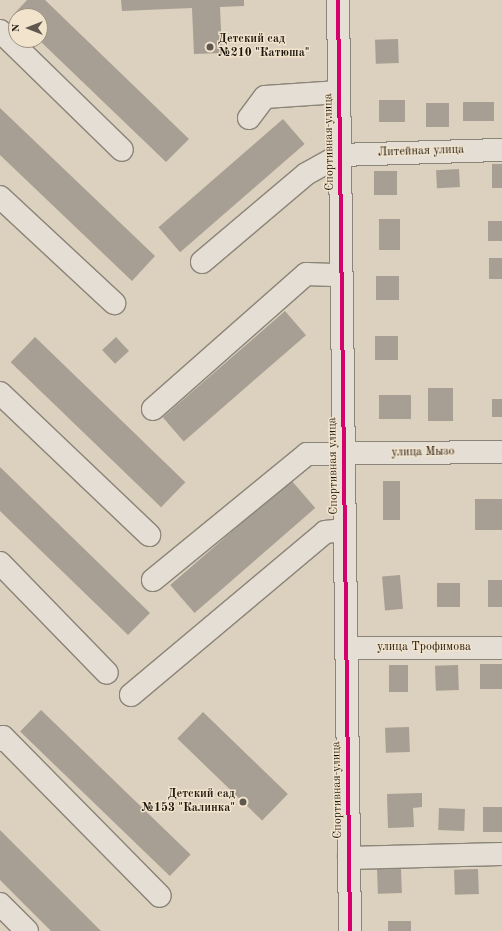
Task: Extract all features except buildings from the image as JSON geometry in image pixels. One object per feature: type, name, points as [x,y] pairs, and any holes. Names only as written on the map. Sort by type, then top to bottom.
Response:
[{"type":"street","name":"Спортивная улица","points":[[338,0],[350,931]]},
{"type":"street","points":[[0,31],[122,150]]},
{"type":"street","points":[[249,118],[265,97],[339,92]]},
{"type":"street","name":"Литейная улица","points":[[340,155],[502,150]]},
{"type":"street","points":[[202,262],[306,174],[340,155]]},
{"type":"street","points":[[0,198],[114,303]]},
{"type":"street","points":[[153,409],[306,274],[341,276]]},
{"type":"street","points":[[0,393],[149,535]]},
{"type":"street","name":"улица Мызо","points":[[153,580],[307,454],[502,452]]},
{"type":"street","points":[[131,696],[325,532],[344,530]]},
{"type":"street","points":[[0,563],[107,673]]},
{"type":"street","name":"улица Трофимова","points":[[346,648],[502,648]]},
{"type":"street","points":[[0,740],[3,737],[160,896]]},
{"type":"street","points":[[349,858],[502,854]]},
{"type":"street","points":[[0,904],[27,931]]},
{"type":"cycle path","points":[[338,0],[350,931]]},
{"type":"place","name":"Детский сад №210 \"Катюша\"","points":[[210,47]]},
{"type":"place","name":"Детский сад №153 \"Калинка\"","points":[[243,802]]}]
